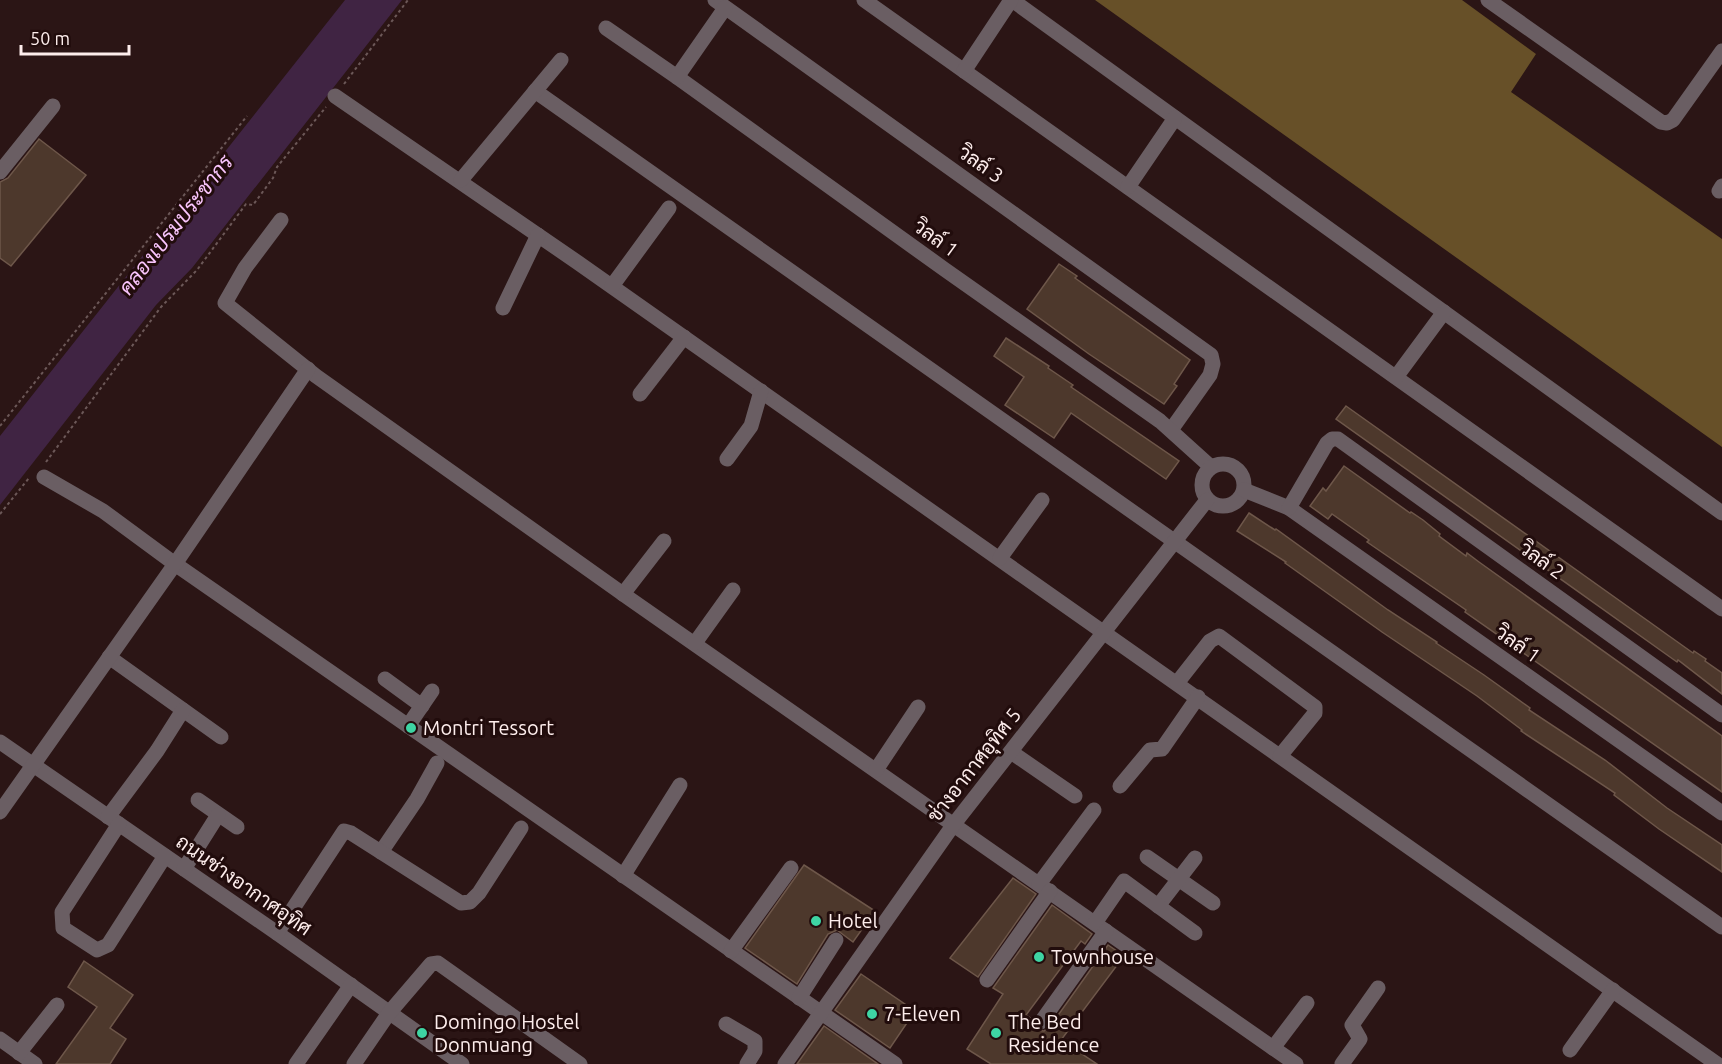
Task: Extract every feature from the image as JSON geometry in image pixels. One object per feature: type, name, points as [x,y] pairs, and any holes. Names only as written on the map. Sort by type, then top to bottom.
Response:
[{"type":"street","points":[[864,0],[1722,609]]},
{"type":"street","points":[[964,71],[1011,0],[1722,513]]},
{"type":"street","points":[[1488,0],[1661,122],[1667,123],[1673,120],[1722,51]]},
{"type":"street","points":[[677,77],[720,4]]},
{"type":"street","name":"วิลล์ 3","points":[[720,4],[1211,355],[1213,364],[1210,375],[1172,430]]},
{"type":"street","name":"วิลล์ 1","points":[[606,28],[1172,430],[1211,467]]},
{"type":"street","points":[[460,180],[561,60]]},
{"type":"street","points":[[535,91],[785,270],[1722,927]]},
{"type":"street","points":[[335,96],[612,286],[1718,1064]]},
{"type":"street","points":[[0,172],[53,106]]},
{"type":"street","points":[[1128,187],[1175,118]]},
{"type":"street","points":[[612,286],[669,208]]},
{"type":"street","points":[[281,220],[244,268],[225,303],[308,369],[623,594],[1273,1048],[1288,1062]]},
{"type":"street","points":[[503,308],[538,235]]},
{"type":"street","points":[[1396,377],[1444,312]]},
{"type":"street","points":[[640,394],[684,337]]},
{"type":"street","points":[[0,812],[175,564],[308,369]]},
{"type":"street","points":[[727,459],[751,426],[761,391]]},
{"type":"street","name":"วิลล์ 2","points":[[1289,508],[1327,443],[1332,439],[1338,439],[1722,715]]},
{"type":"street","points":[[1227,464],[1235,467],[1241,473],[1244,490],[1240,497],[1228,505],[1213,504],[1207,500],[1201,486],[1205,472],[1211,467],[1227,464]]},
{"type":"street","points":[[44,477],[103,511],[175,564],[895,1064]]},
{"type":"street","name":"วิลล์ 1","points":[[1244,490],[1289,508],[1722,813]]},
{"type":"street","points":[[1000,558],[1042,500]]},
{"type":"street","name":"ช่างอากาศอุทิศ 5","points":[[785,1064],[954,824],[1207,500]]},
{"type":"street","points":[[623,594],[664,541]]},
{"type":"street","points":[[695,643],[733,590]]},
{"type":"street","points":[[1177,683],[1210,641],[1219,636],[1315,707],[1315,713],[1280,756]]},
{"type":"street","points":[[109,657],[221,737]]},
{"type":"street","points":[[385,679],[422,706]]},
{"type":"street","points":[[408,726],[432,691]]},
{"type":"street","points":[[1120,786],[1150,750],[1162,749],[1198,697]]},
{"type":"street","points":[[876,770],[918,706]]},
{"type":"street","points":[[165,856],[108,945],[97,950],[63,928],[62,912],[114,821],[183,710]]},
{"type":"street","name":"ถนนช่างอากาศอุทิศ","points":[[0,742],[351,985],[389,1013],[439,1057],[462,1064]]},
{"type":"street","points":[[1011,752],[1075,796]]},
{"type":"street","points":[[381,852],[417,799],[437,763]]},
{"type":"street","points":[[623,876],[680,785]]},
{"type":"street","points":[[198,800],[237,827]]},
{"type":"street","points":[[987,980],[1094,810]]},
{"type":"street","points":[[184,869],[218,815]]},
{"type":"street","points":[[277,933],[344,831],[351,832],[461,903],[471,902],[479,893],[521,828]]},
{"type":"street","points":[[1147,857],[1214,903]]},
{"type":"street","points":[[1158,906],[1195,858]]},
{"type":"street","points":[[731,951],[791,868]]},
{"type":"street","points":[[1041,1022],[1101,927],[1124,881],[1195,933]]},
{"type":"street","points":[[799,998],[836,940]]},
{"type":"street","points":[[354,1064],[389,1013],[431,964],[438,963],[580,1064]]},
{"type":"street","points":[[296,1064],[351,985]]},
{"type":"street","points":[[1342,1064],[1360,1040],[1352,1025],[1378,988]]},
{"type":"street","points":[[1570,1050],[1613,990]]},
{"type":"street","points":[[1273,1048],[1307,1003]]},
{"type":"street","points":[[19,1053],[57,1005]]},
{"type":"street","points":[[726,1024],[755,1041],[755,1051],[747,1064]]},
{"type":"street","points":[[0,1039],[35,1064]]},
{"type":"path","points":[[44,477],[43,466],[160,307],[197,270],[246,204],[253,205],[273,178],[277,167],[335,96],[408,0]]},
{"type":"path","points":[[0,426],[247,116]]},
{"type":"path","points":[[0,514],[34,472],[44,477]]},
{"type":"shaded area","points":[[1095,0],[1462,0],[1536,54],[1511,92],[1722,239],[1722,447]]},
{"type":"water","name":"คลองเปรมประชากร","points":[[345,0],[402,0],[192,268],[156,305],[0,505],[0,436]]},
{"type":"building","points":[[39,139],[86,175],[11,266],[0,258],[0,182],[8,178]]},
{"type":"building","points":[[1059,264],[1077,276],[1075,278],[1190,360],[1174,384],[1177,386],[1164,404],[1027,309]]},
{"type":"building","points":[[1006,338],[1049,366],[1048,368],[1073,385],[1071,387],[1179,461],[1166,479],[1071,413],[1054,438],[1005,405],[1024,377],[994,356]]},
{"type":"building","points":[[1346,406],[1693,653],[1694,651],[1706,659],[1705,661],[1722,673],[1722,694],[1678,660],[1677,662],[1336,419]]},
{"type":"building","points":[[1344,466],[1423,520],[1440,534],[1439,536],[1466,556],[1467,553],[1722,736],[1722,792],[1465,612],[1466,610],[1367,542],[1369,540],[1332,514],[1328,519],[1310,506],[1323,488],[1326,491]]},
{"type":"building","points":[[1249,513],[1276,529],[1388,610],[1437,642],[1530,708],[1529,710],[1605,760],[1667,808],[1722,845],[1722,872],[1659,829],[1614,795],[1615,793],[1521,731],[1477,696],[1382,632],[1286,562],[1237,531]]},
{"type":"building","name":"Hotel","points":[[804,865],[875,911],[853,942],[837,930],[828,934],[797,984],[745,948]]},
{"type":"building","name":"Townhouse","points":[[1013,878],[1036,894],[978,977],[950,958]]},
{"type":"building","points":[[1052,905],[1092,934],[1085,944],[1081,941],[1026,1015],[1032,1019],[1032,1025],[1036,1030],[1044,1031],[1049,1028],[1108,945],[1124,956],[1061,1040],[1097,1064],[991,1064],[967,1049],[1003,994],[993,988]]},
{"type":"building","points":[[84,961],[133,995],[110,1028],[126,1039],[110,1064],[56,1064],[97,1007],[68,987]]},
{"type":"building","name":"7-Eleven","points":[[861,974],[915,1011],[890,1048],[835,1010]]},
{"type":"building","points":[[824,1026],[878,1064],[797,1064]]},
{"type":"place","name":"Montri Tessort","points":[[411,728]]},
{"type":"place","name":"Hotel","points":[[816,921]]},
{"type":"place","name":"Townhouse","points":[[1039,957]]},
{"type":"place","name":"7-Eleven","points":[[872,1014]]},
{"type":"place","name":"Domingo Hostel Donmuang","points":[[422,1033]]},
{"type":"place","name":"The Bed Residence","points":[[996,1033]]}]
